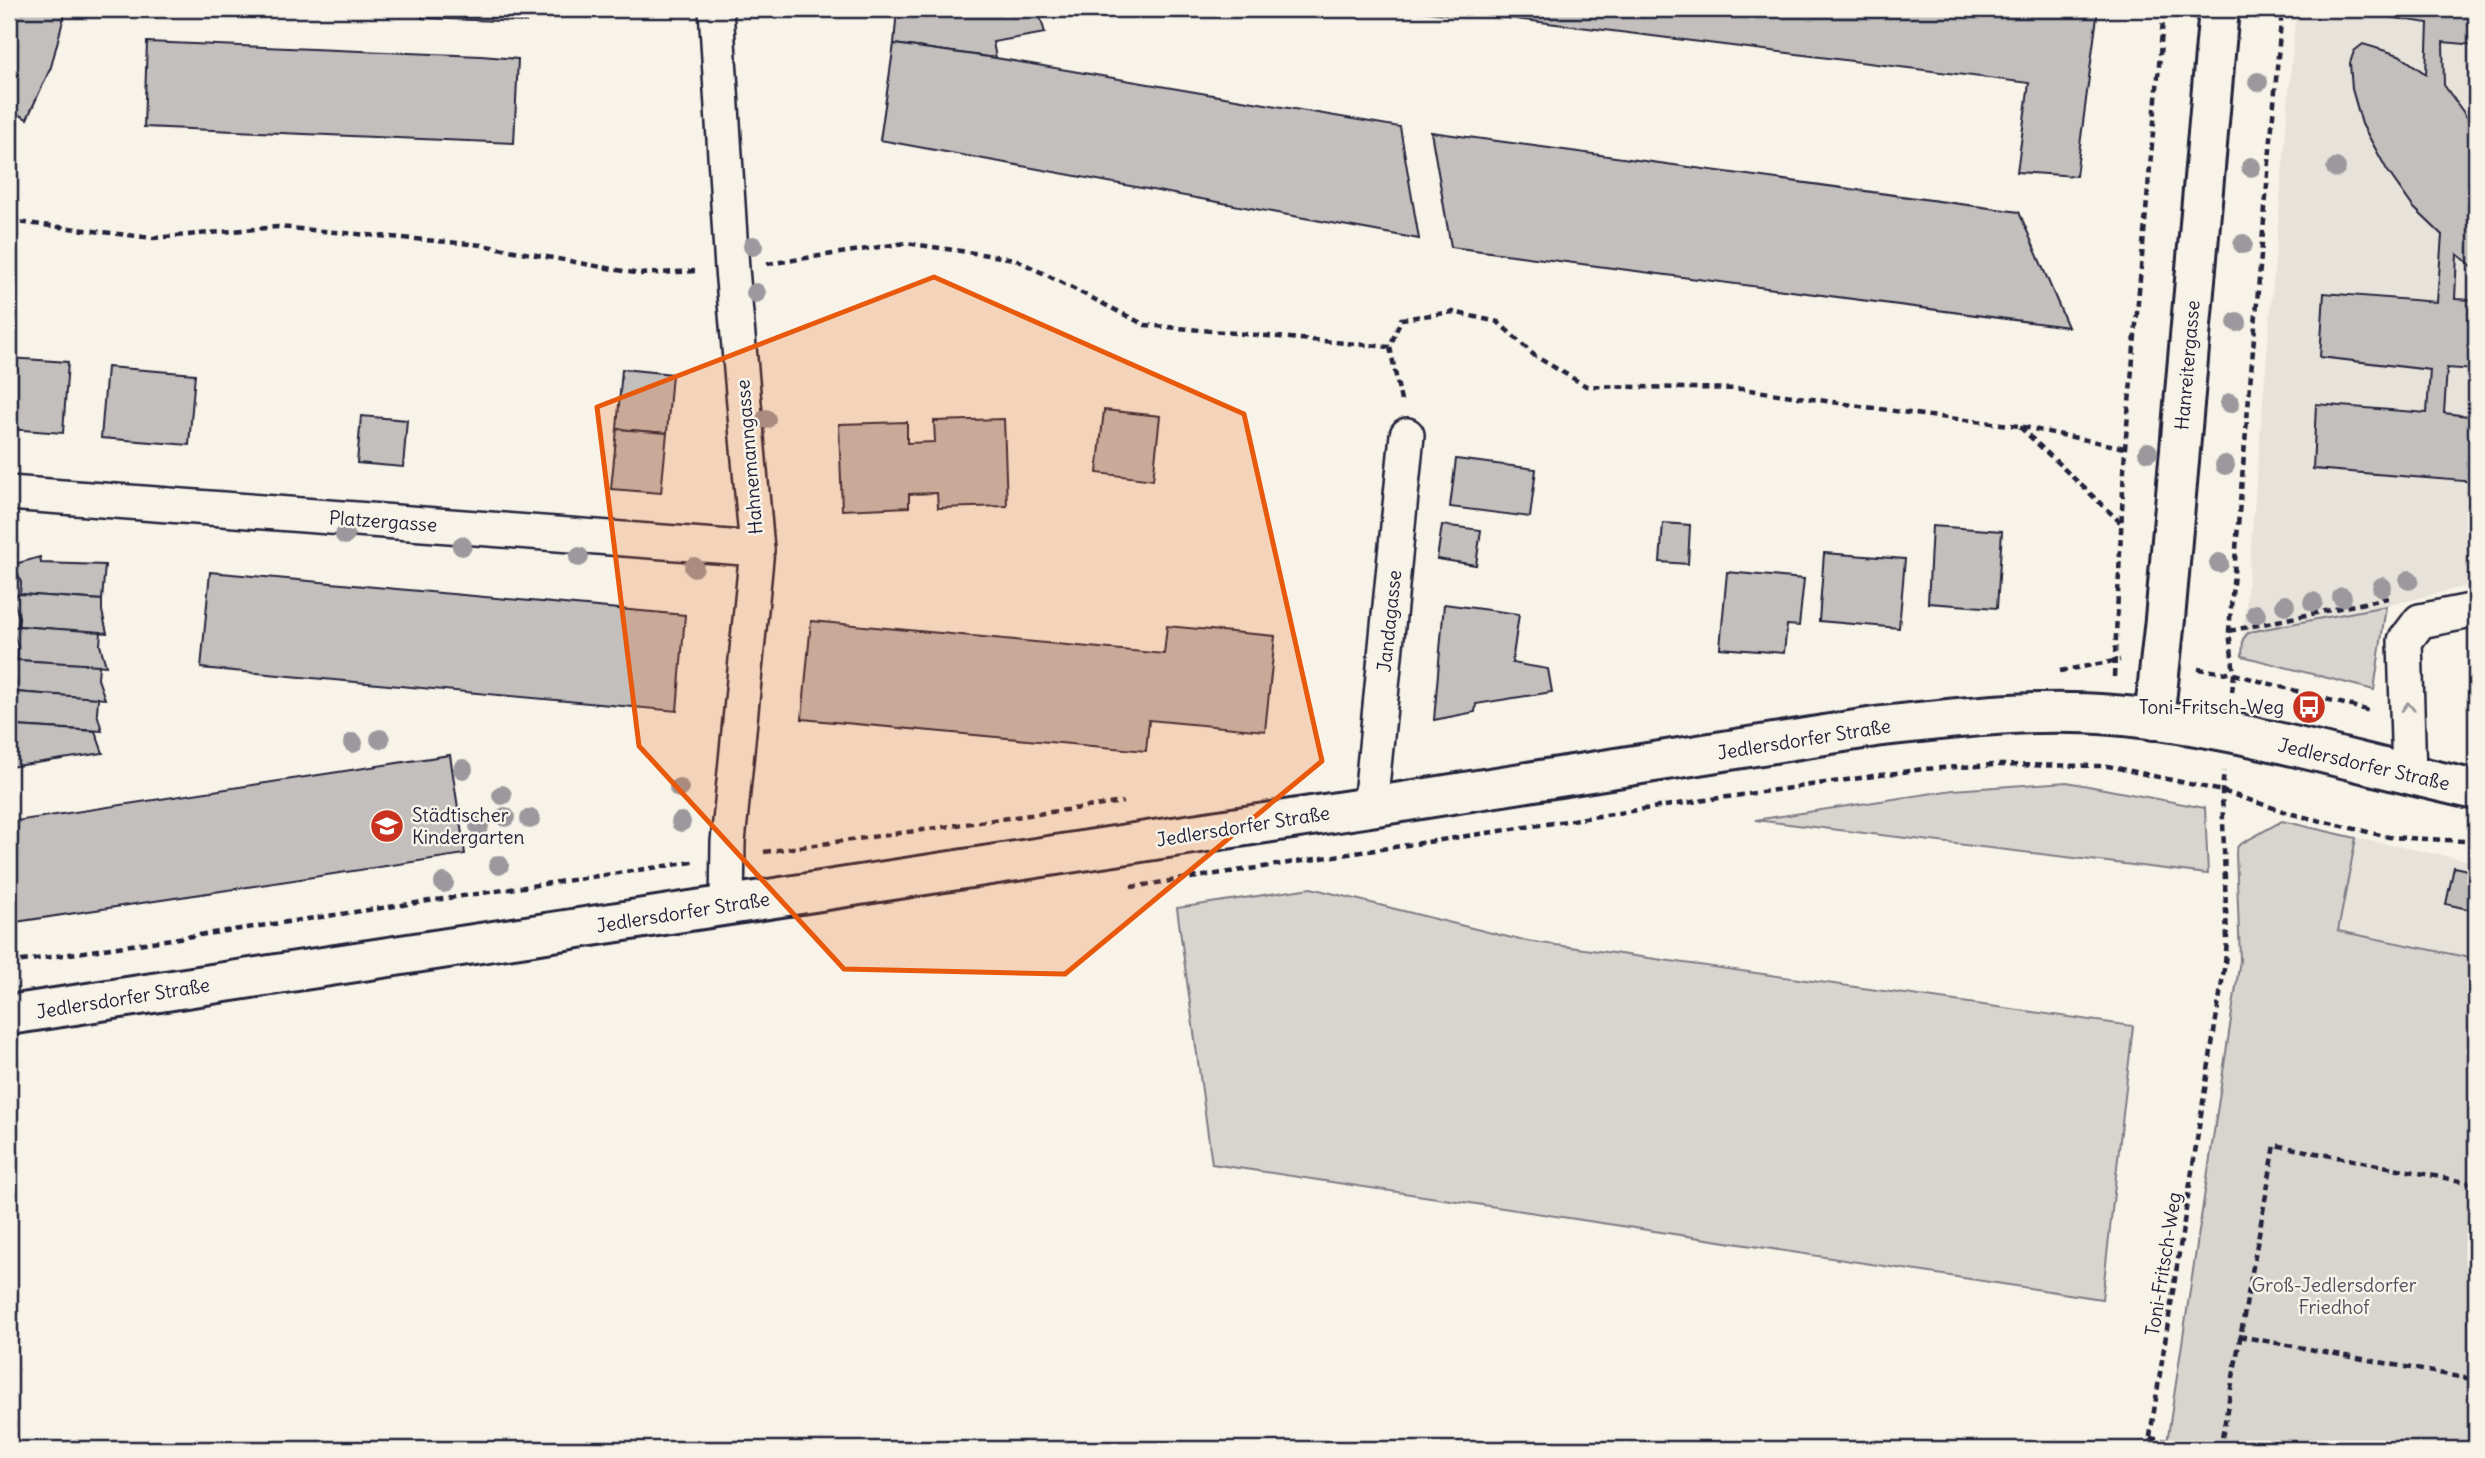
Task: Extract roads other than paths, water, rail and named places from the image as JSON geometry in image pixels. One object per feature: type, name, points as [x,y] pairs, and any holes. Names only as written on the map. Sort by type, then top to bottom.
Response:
[{"type":"street","name":"Hahnemanngasse","points":[[716,9],[732,269],[758,549],[727,842],[727,905]]},
{"type":"street","name":"Hanreitergasse","points":[[2154,720],[2219,9]]},
{"type":"street","name":"Jandagasse","points":[[1370,807],[1407,435]]},
{"type":"street","name":"Platzergasse","points":[[9,493],[758,549]]},
{"type":"street","points":[[2409,775],[2405,641],[2420,621],[2476,610]]},
{"type":"street","name":"Jedlersdorfer Straße","points":[[9,1016],[1875,727],[1953,718],[2049,713],[2113,715],[2154,720],[2228,731],[2476,790]]},
{"type":"place","name":"Toni-Fritsch-Weg","points":[[2309,707]]},
{"type":"place","name":"Städtischer Kindergarten","points":[[387,826]]},
{"type":"park label","name":"Groß-Jedlersdorfer Friedhof","points":[[2334,1296]]}]
